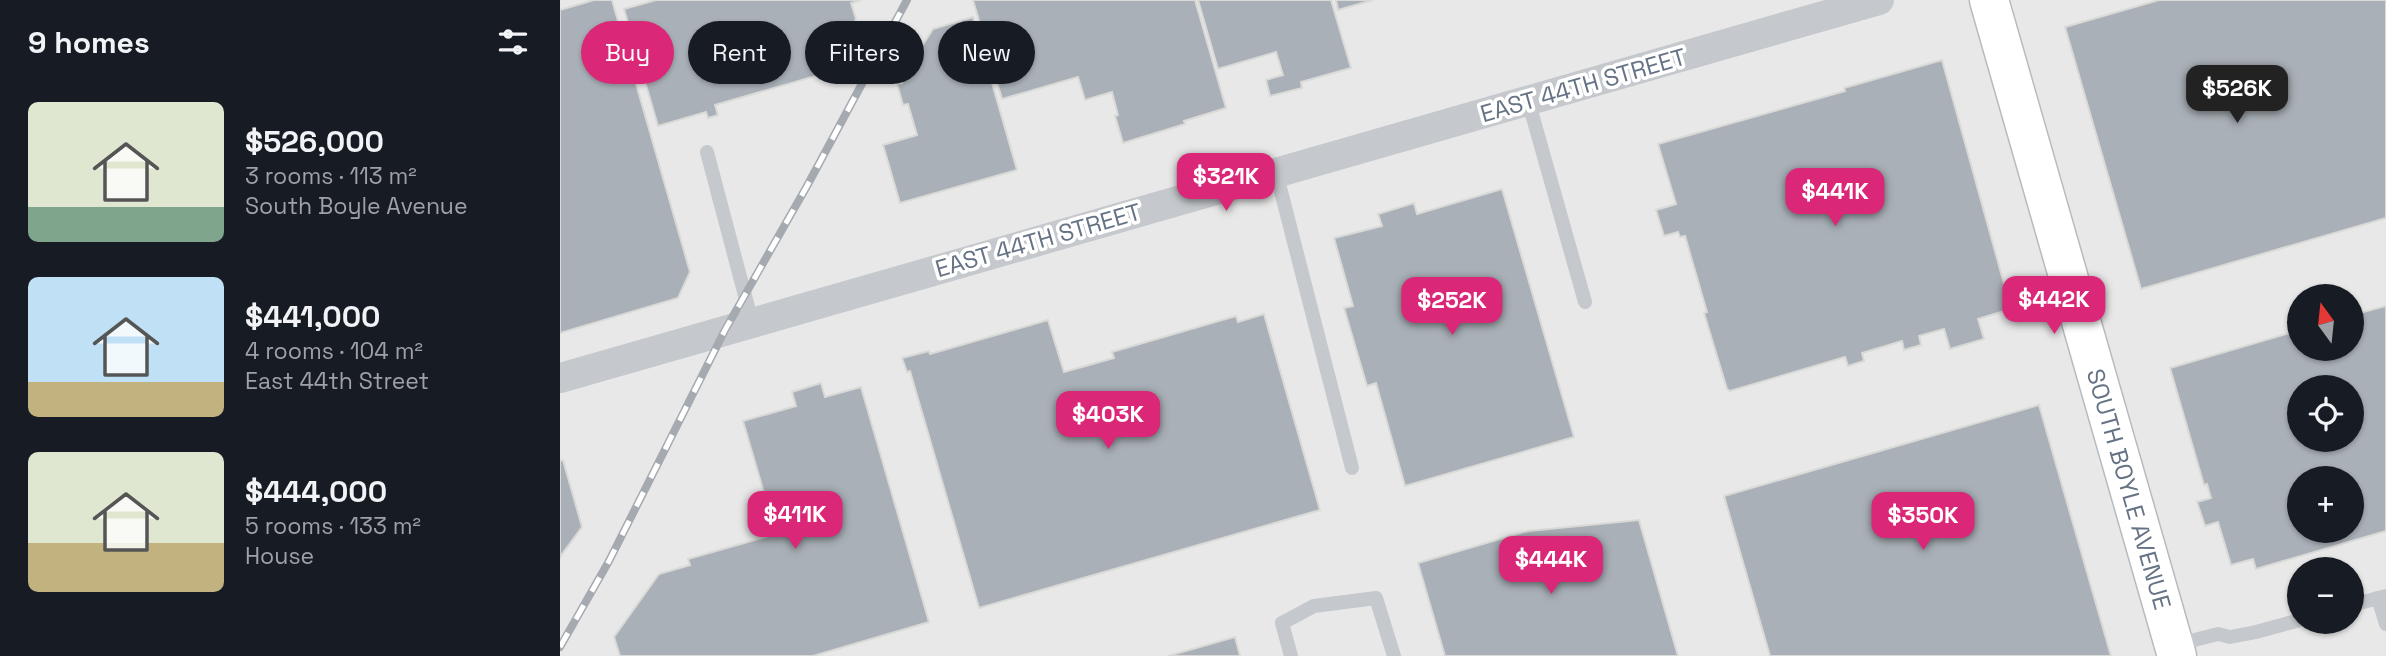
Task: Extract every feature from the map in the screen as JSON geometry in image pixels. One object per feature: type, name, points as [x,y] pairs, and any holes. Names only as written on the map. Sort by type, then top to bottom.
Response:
[{"type":"street","name":"EAST 44TH STREET","points":[[560,378],[1879,0]]},
{"type":"street","name":"SOUTH BOYLE AVENUE","points":[[1989,0],[2175,651]]},
{"type":"lane","points":[[1528,100],[1585,302]]},
{"type":"lane","points":[[707,152],[752,322]]},
{"type":"lane","points":[[1276,172],[1352,468]]},
{"type":"lane","points":[[2364,602],[2382,597],[2386,624]]},
{"type":"lane","points":[[1291,656],[1282,623],[1314,606],[1376,598],[1394,656]]},
{"type":"lane","points":[[2175,651],[2218,634],[2230,637],[2287,623]]},
{"type":"shaded area","points":[[560,0],[2386,0],[2386,656],[560,656]]},
{"type":"building","points":[[594,0],[612,0],[618,21],[581,21],[581,84],[636,84],[690,272],[678,298],[560,333],[560,10]]},
{"type":"building","points":[[656,0],[861,0],[851,3],[855,21],[805,21],[805,79],[791,83],[791,21],[688,21],[688,84],[788,84],[715,105],[718,115],[708,118],[706,112],[658,126],[646,84],[674,84],[674,21],[627,21],[624,9]]},
{"type":"building","points":[[973,0],[1195,0],[1226,108],[1123,143],[1115,116],[1118,115],[1112,92],[1085,100],[1078,77],[1002,99],[998,84],[1035,84],[1035,21],[979,21]]},
{"type":"building","points":[[1198,0],[1331,0],[1351,68],[1301,82],[1302,88],[1270,96],[1266,80],[1283,75],[1276,52],[1218,69]]},
{"type":"building","points":[[1336,0],[1373,0],[1338,10]]},
{"type":"building","points":[[2159,0],[2386,0],[2386,218],[2141,289],[2065,27]]},
{"type":"building","points":[[938,28],[938,84],[992,84],[1017,170],[900,203],[883,145],[917,135],[908,104],[903,105],[897,84],[924,84],[924,43],[933,29]]},
{"type":"building","points":[[1942,60],[2011,309],[1978,319],[1984,339],[1950,349],[1944,329],[1919,336],[1921,345],[1904,350],[1902,341],[1862,353],[1864,361],[1848,366],[1845,357],[1730,391],[1727,389],[1704,313],[1707,312],[1685,236],[1680,237],[1678,232],[1664,236],[1656,210],[1676,204],[1658,144],[1845,91],[1844,88]]},
{"type":"building","points":[[1502,189],[1574,437],[1405,486],[1376,383],[1367,386],[1344,308],[1353,306],[1334,238],[1382,226],[1378,214],[1414,203],[1417,214]]},
{"type":"building","points":[[2386,306],[2386,531],[2364,537],[2364,466],[2287,466],[2287,543],[2345,543],[2297,557],[2287,557],[2287,560],[2256,569],[2253,559],[2231,565],[2218,522],[2205,526],[2197,502],[2211,498],[2207,484],[2204,485],[2170,368],[2287,334],[2287,361],[2364,361],[2364,312]]},
{"type":"building","points":[[1264,314],[1320,510],[979,608],[910,371],[907,372],[902,358],[929,351],[930,354],[1048,320],[1064,372],[1114,358],[1112,352],[1236,316],[1238,322]]},
{"type":"building","points":[[821,383],[825,397],[861,387],[929,622],[813,656],[620,656],[614,637],[659,574],[690,565],[688,559],[776,534],[743,421],[796,406],[792,392]]},
{"type":"building","points":[[2039,405],[2111,656],[1770,656],[1724,496]]},
{"type":"building","points":[[563,460],[582,527],[560,557],[560,461]]},
{"type":"building","points":[[1639,520],[1678,656],[1445,656],[1418,563],[1528,531]]},
{"type":"building","points":[[1235,637],[1240,656],[1168,656]]},
{"type":"railway","points":[[560,647],[609,561],[725,330],[807,186],[907,0]]}]
